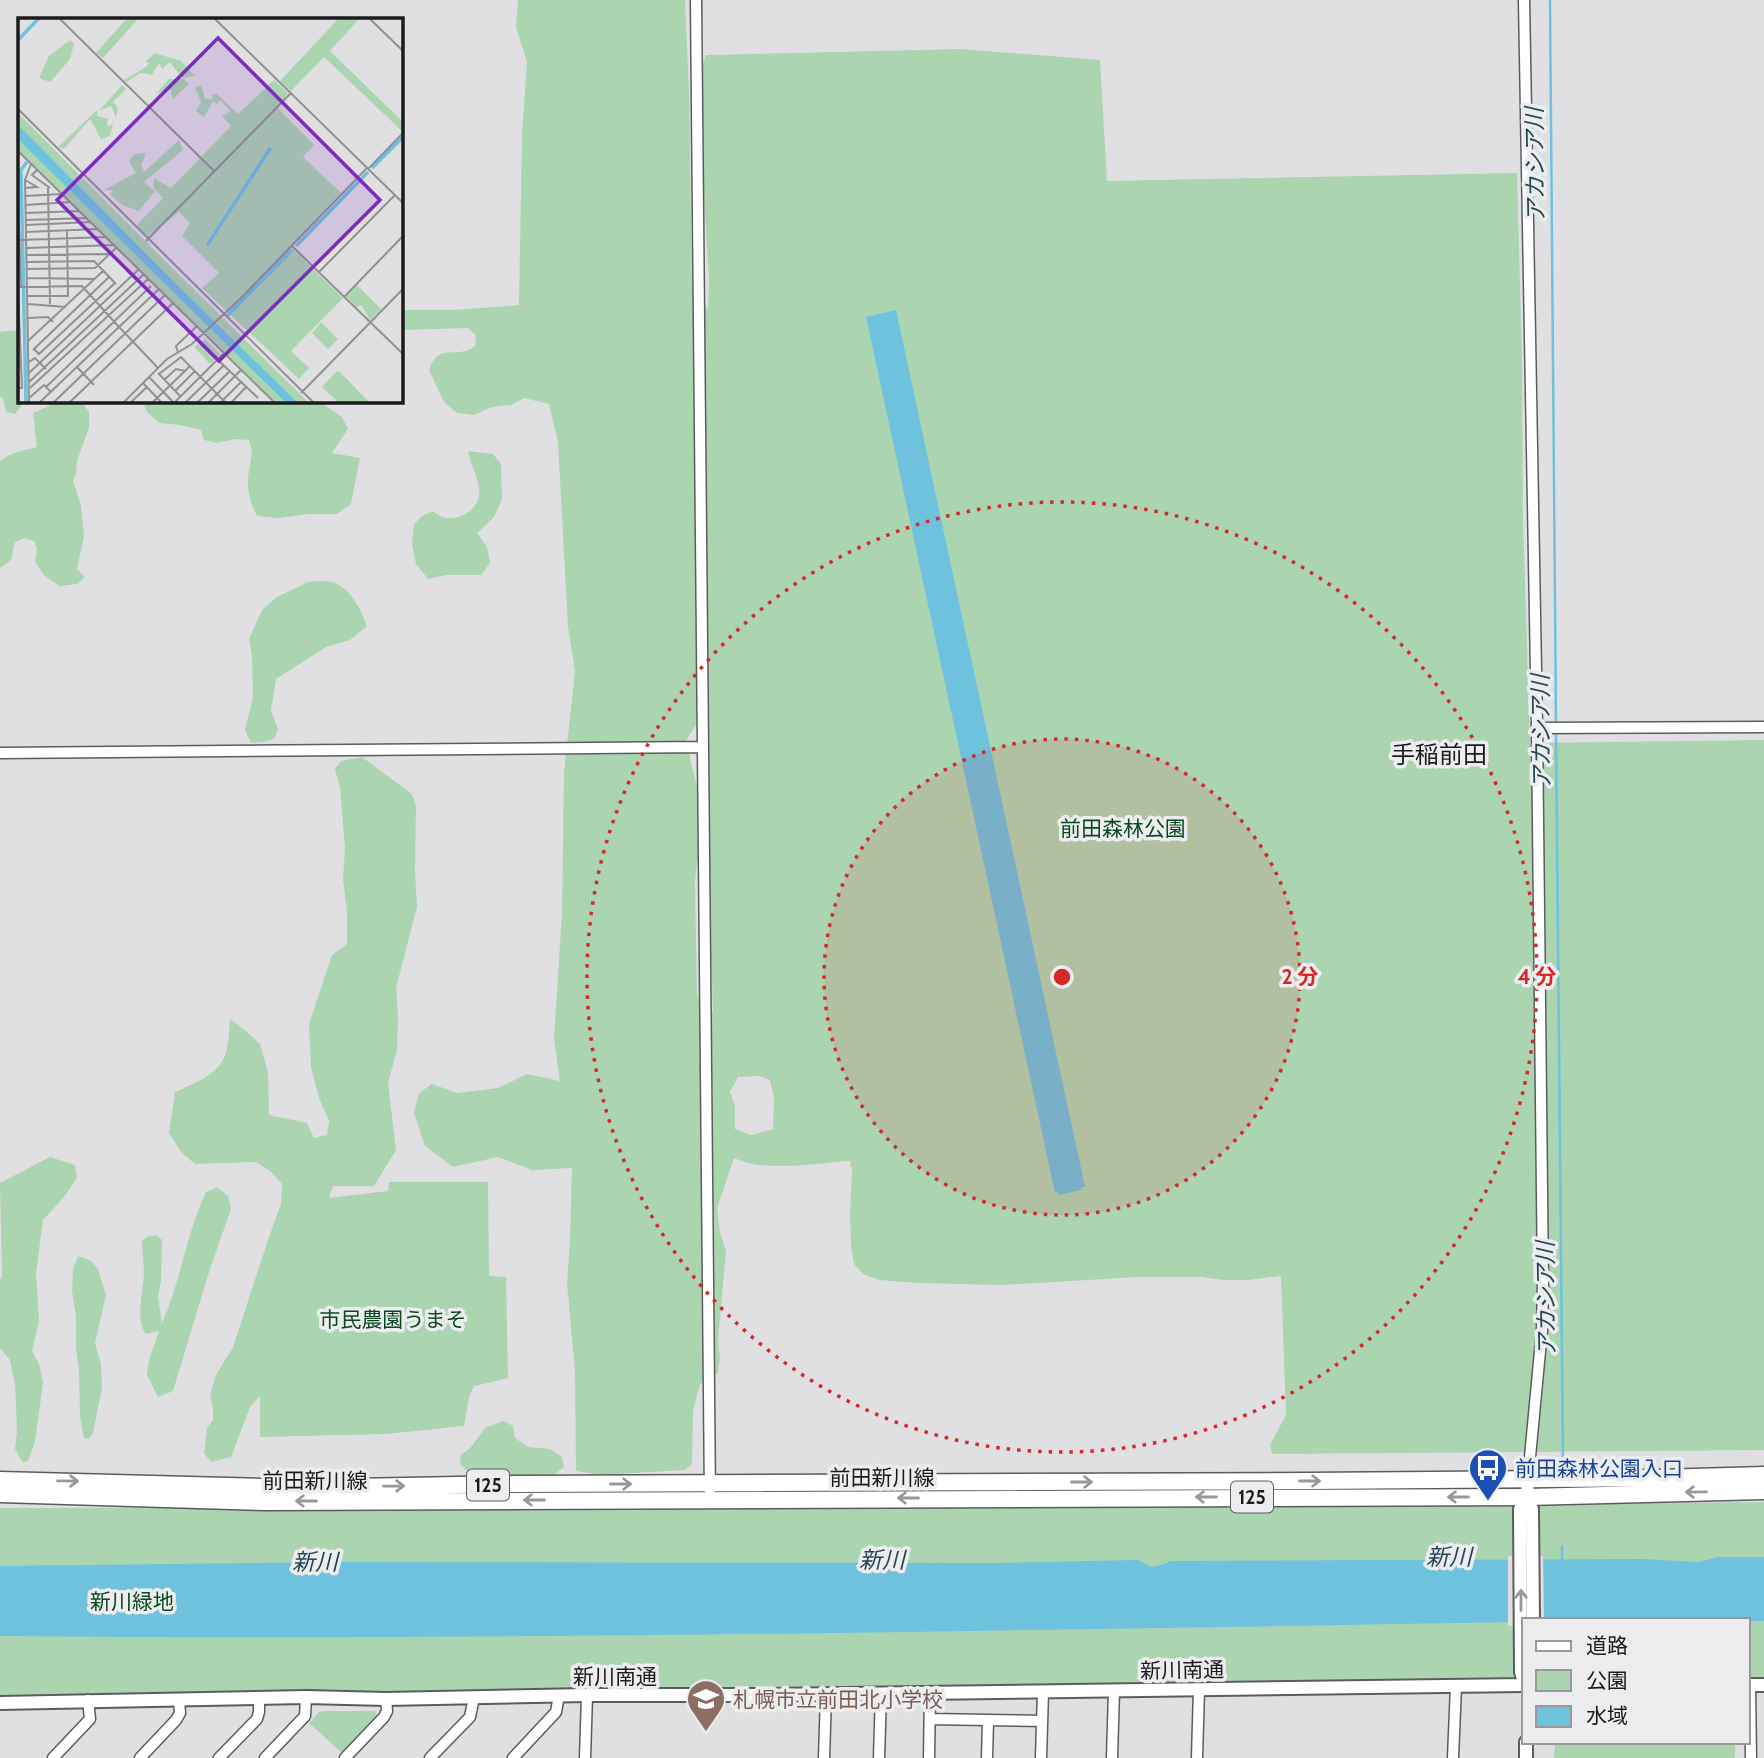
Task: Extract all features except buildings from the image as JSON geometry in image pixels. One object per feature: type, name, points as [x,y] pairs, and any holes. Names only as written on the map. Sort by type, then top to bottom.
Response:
[{"type":"main road","name":"前田新川線","points":[[0,1494],[266,1502],[710,1491],[1764,1475]]},
{"type":"main road","name":"前田新川線","points":[[0,1480],[300,1488],[528,1484],[710,1491],[1526,1505],[1764,1491]]},
{"type":"street","points":[[696,0],[710,1491]]},
{"type":"street","points":[[1523,1618],[1526,1505],[1544,1284],[1539,728],[1524,0]]},
{"type":"street","points":[[1539,728],[1764,727]]},
{"type":"street","points":[[0,753],[703,747]]},
{"type":"street","points":[[1526,1505],[1533,1618]]},
{"type":"street","points":[[1522,1635],[1522,1673]]},
{"type":"street","name":"新川南通","points":[[0,1703],[306,1697],[386,1699],[1522,1684]]},
{"type":"street","points":[[1453,1758],[1456,1686]]},
{"type":"street","points":[[1197,1758],[1199,1689]]},
{"type":"street","points":[[1112,1758],[1114,1690]]},
{"type":"street","points":[[1041,1758],[1043,1691]]},
{"type":"street","points":[[880,1758],[881,1693]]},
{"type":"street","points":[[929,1758],[930,1693]]},
{"type":"street","points":[[824,1758],[826,1694]]},
{"type":"street","points":[[513,1758],[556,1712],[559,1695]]},
{"type":"street","points":[[585,1758],[587,1695]]},
{"type":"street","points":[[265,1758],[305,1716],[306,1697]]},
{"type":"street","points":[[430,1758],[470,1717],[474,1697]]},
{"type":"street","points":[[219,1758],[257,1718],[260,1712],[259,1698]]},
{"type":"street","points":[[345,1758],[384,1717],[387,1711],[386,1699]]},
{"type":"street","points":[[53,1758],[90,1719],[88,1700]]},
{"type":"street","points":[[145,1757],[176,1720],[180,1713],[179,1700]]},
{"type":"street","points":[[930,1719],[1042,1721]]},
{"type":"street","points":[[987,1758],[988,1720]]},
{"type":"street","points":[[1750,1720],[1751,1756],[1764,1754]]},
{"type":"green space","name":"前田森林公園","points":[[518,0],[685,0],[692,288],[708,309],[709,280],[697,80],[706,55],[961,49],[1100,60],[1107,181],[1517,173],[1530,743],[1764,740],[1764,1450],[1272,1454],[1270,1445],[1286,1415],[1281,1276],[1248,1280],[1139,1277],[1001,1285],[879,1280],[863,1274],[854,1264],[851,1246],[850,1161],[775,1166],[746,1163],[734,1158],[717,1208],[726,1251],[718,1373],[700,1384],[693,1411],[692,1464],[685,1470],[600,1475],[576,1471],[575,1371],[567,1283],[572,1168],[532,1170],[498,1157],[453,1167],[425,1146],[414,1113],[419,1093],[432,1084],[457,1093],[498,1088],[527,1074],[560,1081],[554,1039],[562,913],[564,773],[575,671],[568,627],[558,442],[549,404],[524,398],[511,405],[492,407],[474,415],[457,413],[444,402],[429,370],[433,361],[443,353],[461,352],[475,346],[476,336],[469,328],[402,330],[402,310],[454,310],[519,305],[522,135],[527,62],[516,27]],"holes":[[[699,707],[705,783],[698,790],[687,739],[697,723]],[[697,862],[708,875],[713,1010],[709,1019],[697,995]],[[759,1076],[770,1080],[774,1097],[773,1129],[751,1135],[735,1129],[735,1106],[730,1092],[738,1077]]]},
{"type":"green space","points":[[18,330],[18,402],[24,402],[15,414],[6,412],[3,398],[0,397],[0,332]]},
{"type":"green space","points":[[57,402],[82,402],[89,412],[89,428],[73,481],[81,505],[84,536],[77,569],[85,577],[77,584],[59,586],[44,575],[35,562],[37,548],[34,541],[24,538],[15,542],[11,560],[0,568],[0,461],[37,447],[33,413]]},
{"type":"green space","points":[[142,402],[322,402],[342,417],[348,429],[332,453],[360,458],[351,504],[337,514],[279,518],[257,516],[248,489],[252,455],[249,440],[236,439],[217,443],[204,440],[201,430],[159,423],[147,412]]},
{"type":"green space","points":[[468,451],[493,454],[501,464],[502,499],[494,517],[477,533],[487,547],[490,563],[481,575],[446,575],[428,579],[416,564],[412,543],[414,524],[432,511],[443,517],[453,518],[460,517],[475,506],[479,488]]},
{"type":"green space","points":[[328,581],[344,588],[358,606],[367,626],[350,640],[326,647],[276,679],[271,710],[278,729],[274,739],[251,743],[245,730],[253,697],[249,639],[262,610],[277,597],[308,582]]},
{"type":"green space","name":"市民農園うまそ","points":[[362,757],[412,794],[416,806],[417,907],[396,988],[397,1050],[388,1083],[396,1150],[374,1186],[333,1186],[329,1198],[388,1191],[389,1182],[488,1182],[489,1276],[506,1277],[508,1378],[474,1386],[469,1397],[464,1426],[386,1434],[260,1437],[260,1396],[250,1407],[231,1457],[211,1462],[204,1453],[207,1428],[213,1420],[210,1395],[216,1375],[233,1347],[281,1204],[282,1184],[270,1171],[256,1162],[195,1164],[181,1152],[169,1133],[175,1092],[205,1077],[218,1067],[227,1048],[230,1019],[260,1044],[268,1072],[269,1115],[307,1123],[314,1138],[327,1135],[329,1121],[319,1098],[311,1067],[309,1024],[332,955],[347,944],[343,879],[345,848],[340,788],[335,769],[341,761]]},
{"type":"green space","points":[[50,1157],[75,1165],[77,1178],[43,1220],[36,1273],[39,1321],[32,1351],[39,1364],[43,1383],[35,1442],[28,1461],[23,1463],[15,1449],[15,1385],[10,1360],[0,1348],[0,1183]]},
{"type":"green space","points":[[217,1187],[228,1196],[231,1209],[173,1391],[158,1397],[147,1375],[159,1331],[146,1334],[141,1321],[144,1274],[142,1241],[156,1235],[162,1240],[158,1297],[162,1323],[199,1208],[206,1192]]},
{"type":"green space","points":[[78,1256],[90,1260],[98,1269],[106,1295],[95,1343],[101,1365],[102,1388],[93,1433],[89,1439],[84,1438],[80,1417],[76,1317],[72,1291],[73,1269]]},
{"type":"green space","points":[[504,1421],[513,1426],[515,1438],[528,1447],[550,1449],[562,1457],[564,1467],[552,1476],[469,1474],[460,1463],[461,1455],[486,1427]]},
{"type":"green space","name":"新川緑地","points":[[1764,1502],[1764,1680],[1750,1680],[1750,1618],[1522,1618],[1522,1680],[0,1696],[0,1508]]},
{"type":"green space","points":[[375,1711],[377,1716],[342,1753],[309,1723],[319,1712]]},
{"type":"green space","points":[[1555,1744],[1735,1744],[1735,1758],[1554,1758]]},
{"type":"water","points":[[896,310],[1085,1187],[1059,1195],[1058,1192],[1055,1193],[866,317]]},
{"type":"water","points":[[1718,1557],[1764,1557],[1764,1621],[1750,1621],[1750,1618],[1522,1618],[1522,1622],[572,1636],[0,1636],[0,1566],[335,1562],[997,1563],[1138,1560],[1152,1567],[1170,1561],[1643,1559],[1699,1562]]},
{"type":"pier","points":[[1508,1556],[1543,1556],[1544,1618],[1522,1618],[1522,1626],[1508,1626]]},
{"type":"waterway","name":"アカシア川","points":[[1550,0],[1556,725]]},
{"type":"waterway","name":"アカシア川","points":[[1556,731],[1563,1464]]},
{"type":"waterway","name":"アカシア川","points":[[1562,1546],[1562,1560]]},
{"type":"place","name":"前田森林公園入口","points":[[1488,1502]]},
{"type":"place","name":"札幌市立前田北小学校","points":[[706,1733]]},
{"type":"district","name":"手稲前田","points":[[1439,754]]},
{"type":"water label","name":"新川","points":[[1449,1557]]},
{"type":"water label","name":"新川","points":[[882,1560]]},
{"type":"water label","name":"新川","points":[[315,1562]]}]
